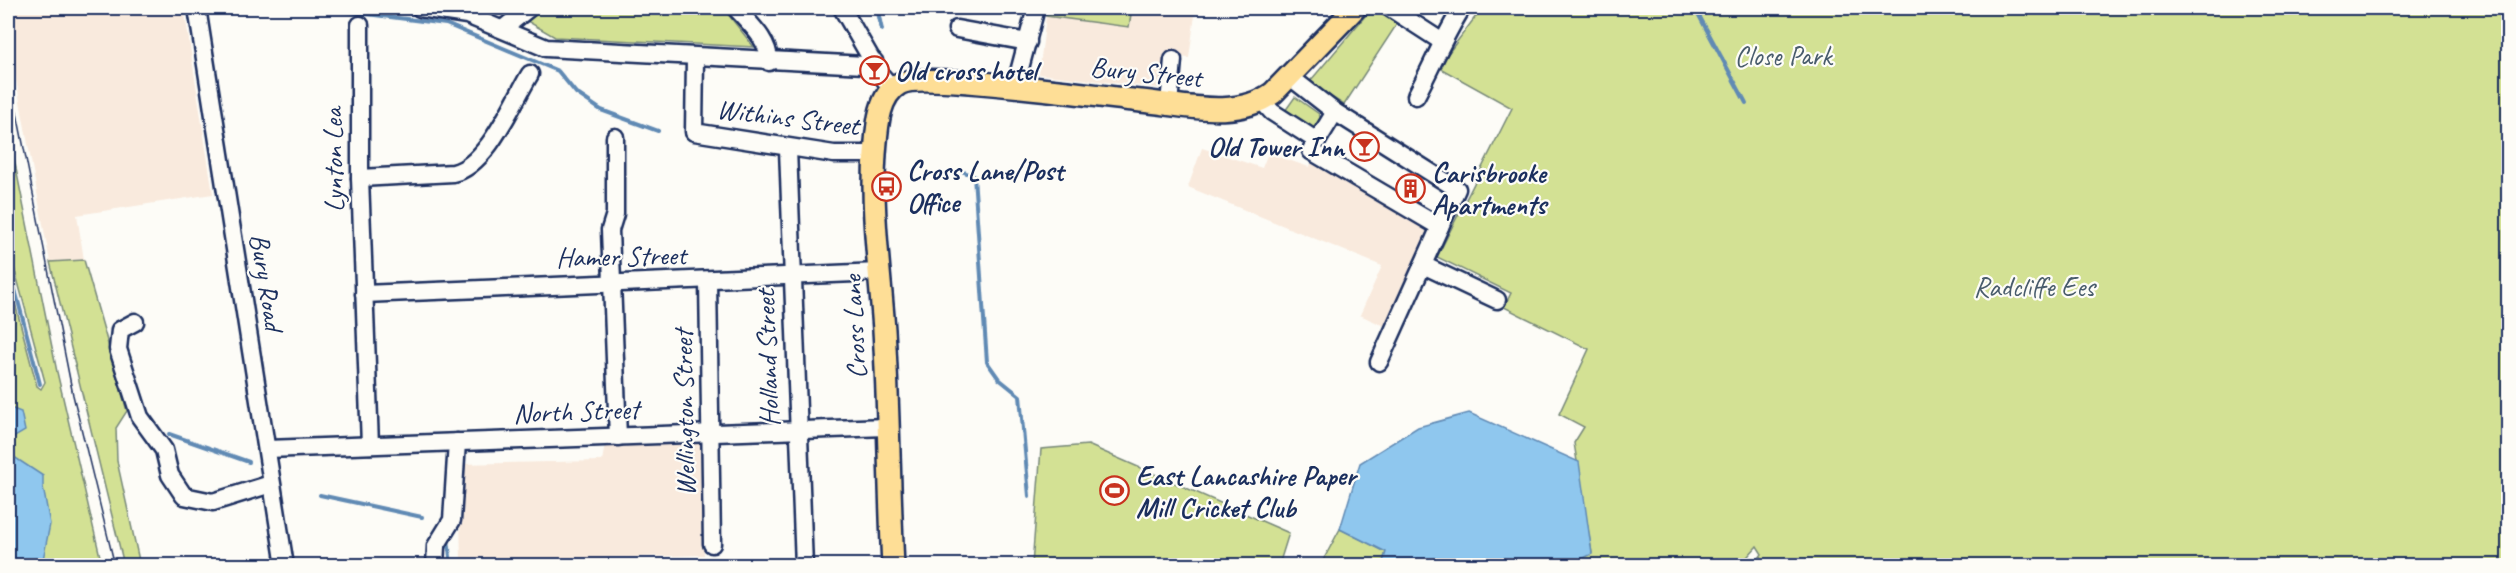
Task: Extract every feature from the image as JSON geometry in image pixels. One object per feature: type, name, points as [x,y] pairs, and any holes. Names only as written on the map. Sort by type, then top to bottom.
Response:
[{"type":"main road","points":[[1262,101],[1355,8]]},
{"type":"main road","name":"Bury Street","points":[[892,88],[909,80],[923,80],[1015,87],[1169,104],[1242,108],[1262,101]]},
{"type":"main road","name":"Cross Lane","points":[[892,88],[881,110],[875,154],[893,566]]},
{"type":"street","name":"Bury Road","points":[[197,8],[285,566]]},
{"type":"street","points":[[420,8],[467,15],[504,28],[546,48],[769,62],[865,65],[873,61]]},
{"type":"street","points":[[504,28],[529,8]]},
{"type":"street","points":[[736,8],[763,40],[769,54],[769,62]]},
{"type":"street","points":[[842,8],[873,61],[892,88]]},
{"type":"street","points":[[1015,87],[1036,8]]},
{"type":"street","points":[[1390,8],[1441,41]]},
{"type":"street","points":[[1416,96],[1436,59],[1441,41],[1462,8]]},
{"type":"street","name":"Lynton Lea","points":[[360,25],[360,178],[370,445]]},
{"type":"street","points":[[957,29],[1028,42]]},
{"type":"street","name":"Withins Street","points":[[695,58],[694,132],[788,149],[834,154],[875,154]]},
{"type":"street","points":[[1169,104],[1173,60]]},
{"type":"street","points":[[360,178],[453,173],[468,168],[484,151],[530,74]]},
{"type":"street","points":[[1289,76],[1335,112],[1457,189],[1379,362]]},
{"type":"street","points":[[1262,101],[1314,146],[1440,227]]},
{"type":"street","points":[[1314,146],[1335,112]]},
{"type":"street","points":[[615,137],[615,214],[610,226],[610,282],[618,437]]},
{"type":"street","name":"Holland Street","points":[[788,149],[791,276],[804,566]]},
{"type":"street","points":[[1423,265],[1497,300]]},
{"type":"street","name":"Hamer Street","points":[[364,294],[879,272]]},
{"type":"street","name":"Wellington Street","points":[[708,281],[712,544]]},
{"type":"street","points":[[135,322],[120,330],[118,349],[140,417],[164,450],[170,475],[184,496],[213,502],[272,484]]},
{"type":"street","name":"North Street","points":[[267,449],[886,427]]},
{"type":"street","points":[[435,566],[436,546],[452,520],[457,442]]},
{"type":"shaded area","points":[[9,8],[184,8],[213,194],[77,215],[84,260],[50,262],[13,64]]},
{"type":"shaded area","points":[[1047,8],[1196,8],[1189,58],[1169,56],[1165,89],[1039,74]]},
{"type":"shaded area","points":[[1202,148],[1262,168],[1268,153],[1309,167],[1317,155],[1431,225],[1384,326],[1360,315],[1382,266],[1188,187]]},
{"type":"shaded area","points":[[605,444],[705,444],[704,555],[608,558],[608,566],[461,565],[459,464],[602,461]]},
{"type":"green space","points":[[544,8],[723,8],[754,47],[555,37],[527,21]]},
{"type":"green space","points":[[1047,8],[1132,8],[1129,27],[1046,16]]},
{"type":"green space","name":"Radcliffe Ees","points":[[1482,8],[2508,8],[2508,565],[1754,565],[1762,554],[1757,546],[1740,565],[1569,565],[1592,553],[1574,443],[1584,427],[1559,414],[1589,349],[1504,307],[1511,293],[1437,257],[1512,108],[1438,67]]},
{"type":"green space","points":[[1378,12],[1397,24],[1344,105],[1314,86],[1311,80],[1366,15]]},
{"type":"green space","points":[[1295,97],[1319,114],[1321,119],[1315,129],[1285,111]]},
{"type":"green space","points":[[8,129],[57,372],[102,565],[8,565],[8,277],[37,386],[41,389],[45,382],[8,245]]},
{"type":"green space","points":[[84,260],[127,411],[116,428],[117,461],[140,565],[124,565],[50,262]]},
{"type":"green space","name":"East Lancashire Paper Mill Cricket Club","points":[[1088,445],[1289,533],[1279,565],[1032,565],[1041,449]]},
{"type":"green space","points":[[1340,529],[1386,552],[1382,565],[1320,566]]},
{"type":"water","points":[[8,407],[21,412],[25,431],[8,441]]},
{"type":"water","points":[[1469,413],[1579,462],[1592,554],[1569,565],[1382,565],[1386,552],[1340,529],[1360,463],[1418,427]]},
{"type":"water","points":[[8,453],[43,476],[50,524],[42,565],[8,565]]},
{"type":"waterway","points":[[319,8],[446,24],[558,71],[576,93],[601,110],[658,131]]},
{"type":"waterway","points":[[877,8],[882,30]]},
{"type":"waterway","points":[[1695,8],[1746,103]]},
{"type":"waterway","points":[[959,170],[974,176],[987,362],[999,379],[1020,396],[1029,496]]},
{"type":"waterway","points":[[8,263],[40,384]]},
{"type":"waterway","points":[[169,434],[249,462]]},
{"type":"waterway","points":[[320,495],[422,517]]},
{"type":"waterway","points":[[448,539],[451,566]]},
{"type":"tram line","points":[[8,68],[73,395],[115,566]]},
{"type":"place","name":"Old cross hotel","points":[[874,70]]},
{"type":"place","name":"Old Tower Inn","points":[[1365,146]]},
{"type":"place","name":"Cross Lane/Post Office","points":[[886,186]]},
{"type":"place","name":"Carisbrooke Apartments","points":[[1411,188]]},
{"type":"place","name":"East Lancashire Paper Mill Cricket Club","points":[[1115,491]]},
{"type":"park label","name":"Close Park","points":[[1783,55]]}]
